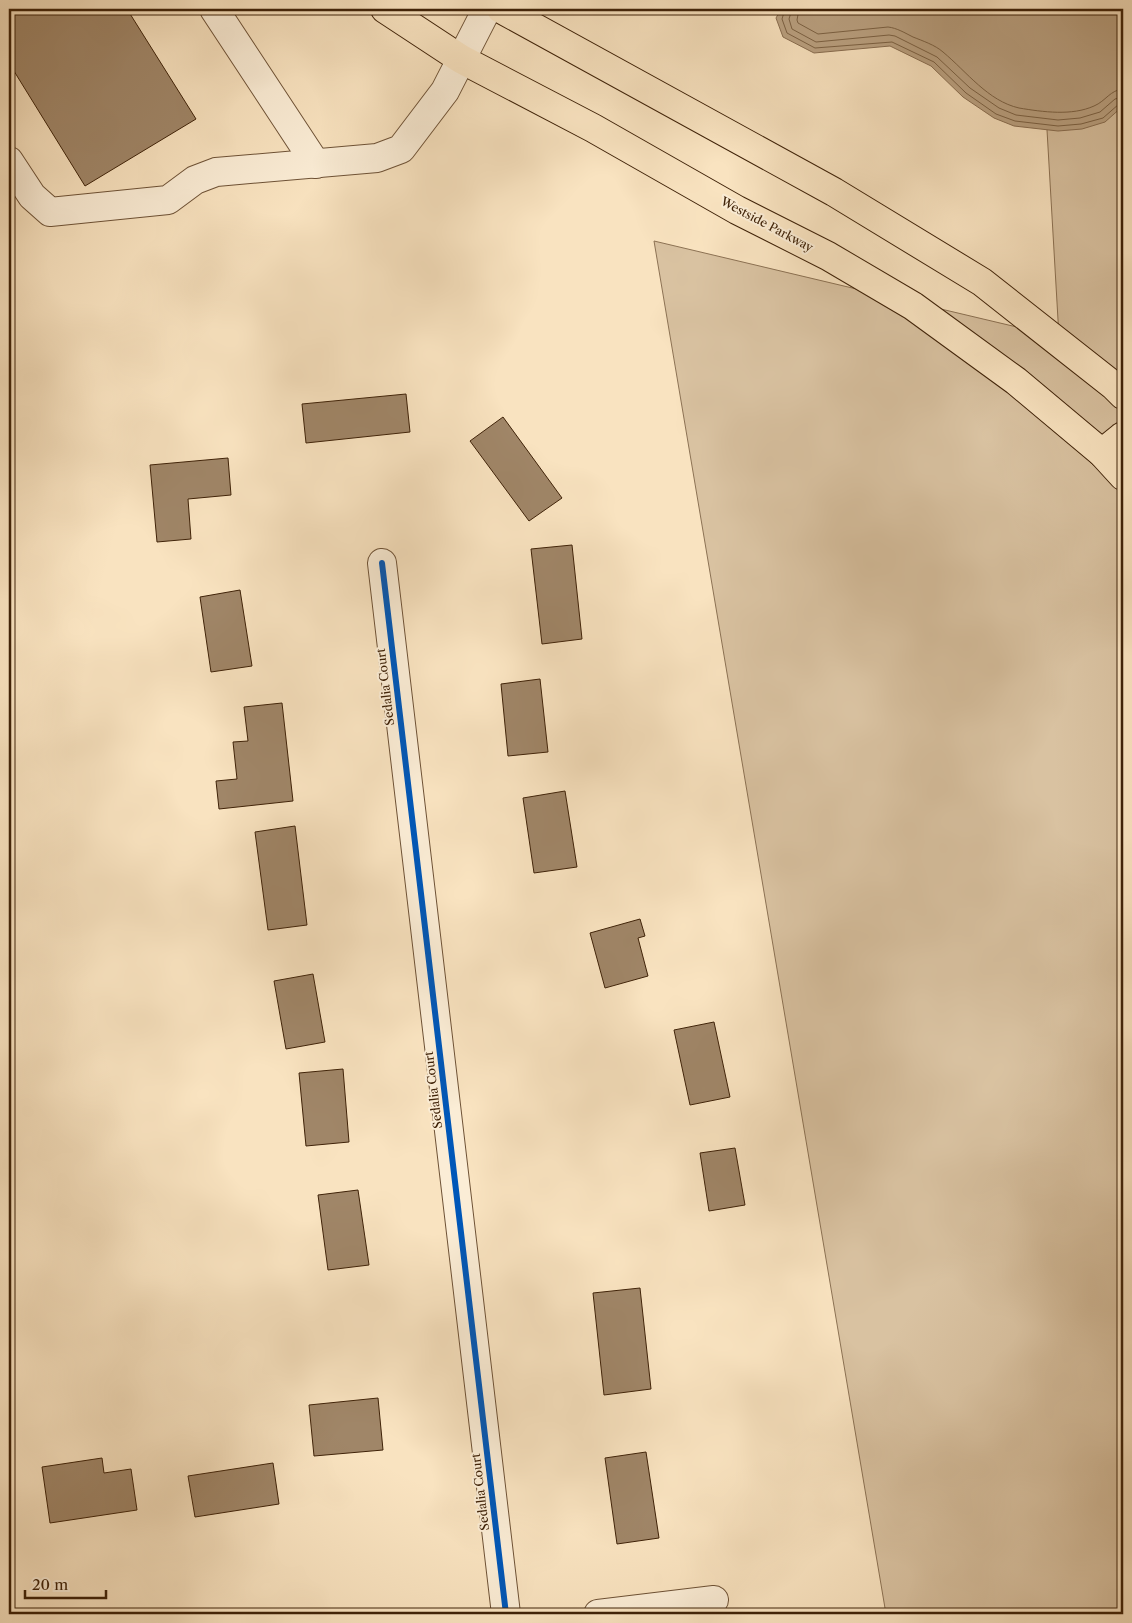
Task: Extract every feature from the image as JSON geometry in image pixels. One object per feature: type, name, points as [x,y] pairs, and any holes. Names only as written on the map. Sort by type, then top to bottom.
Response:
[{"type":"main road","name":"Westside Parkway","points":[[385,9],[461,60],[593,128],[737,210],[828,256],[912,306],[1016,381],[1102,453],[1123,476]]},
{"type":"main road","points":[[501,9],[834,192],[982,282],[1123,395]]},
{"type":"main road","points":[[1102,453],[1123,436]]},
{"type":"street","points":[[214,9],[316,164]]},
{"type":"street","points":[[9,161],[20,197],[50,212],[168,200],[195,180],[216,172],[377,158],[401,149],[445,91],[487,9]]},
{"type":"street","name":"Sedalia Court","points":[[382,562],[506,1614]]},
{"type":"street","points":[[598,1614],[714,1600]]},
{"type":"shaded area","points":[[1040,9],[1123,9],[1123,1614],[886,1614],[654,241],[1059,337]]},
{"type":"water","points":[[781,9],[1123,9],[1123,106],[1105,122],[1082,129],[1058,131],[1014,126],[994,118],[963,97],[931,66],[890,46],[814,53],[783,37],[776,18]]},
{"type":"building","points":[[9,9],[127,9],[196,119],[85,186],[9,63]]},
{"type":"building","points":[[406,394],[410,432],[306,443],[302,404]]},
{"type":"building","points":[[503,417],[562,498],[529,521],[470,441]]},
{"type":"building","points":[[228,458],[231,495],[188,499],[191,539],[157,542],[150,465]]},
{"type":"building","points":[[572,545],[582,639],[542,644],[531,549]]},
{"type":"building","points":[[240,590],[252,666],[211,672],[200,597]]},
{"type":"building","points":[[540,679],[548,752],[508,756],[501,684]]},
{"type":"building","points":[[282,703],[293,801],[219,809],[216,781],[237,779],[233,742],[248,741],[244,707]]},
{"type":"building","points":[[565,791],[577,867],[534,873],[523,798]]},
{"type":"building","points":[[295,826],[307,925],[268,930],[255,832]]},
{"type":"building","points":[[640,919],[645,936],[638,938],[648,976],[605,988],[590,933]]},
{"type":"building","points":[[313,974],[325,1042],[286,1049],[274,981]]},
{"type":"building","points":[[714,1022],[730,1097],[690,1105],[674,1030]]},
{"type":"building","points":[[343,1069],[349,1142],[306,1146],[299,1073]]},
{"type":"building","points":[[735,1148],[745,1205],[709,1211],[700,1153]]},
{"type":"building","points":[[358,1190],[369,1265],[328,1270],[318,1195]]},
{"type":"building","points":[[640,1288],[651,1389],[604,1395],[593,1293]]},
{"type":"building","points":[[378,1398],[383,1450],[314,1456],[309,1405]]},
{"type":"building","points":[[646,1452],[659,1538],[617,1544],[605,1458]]},
{"type":"building","points":[[102,1458],[104,1473],[131,1469],[137,1510],[50,1523],[42,1467]]},
{"type":"building","points":[[273,1463],[279,1504],[195,1517],[188,1476]]},
{"type":"cycle path","points":[[382,563],[506,1614]]}]
